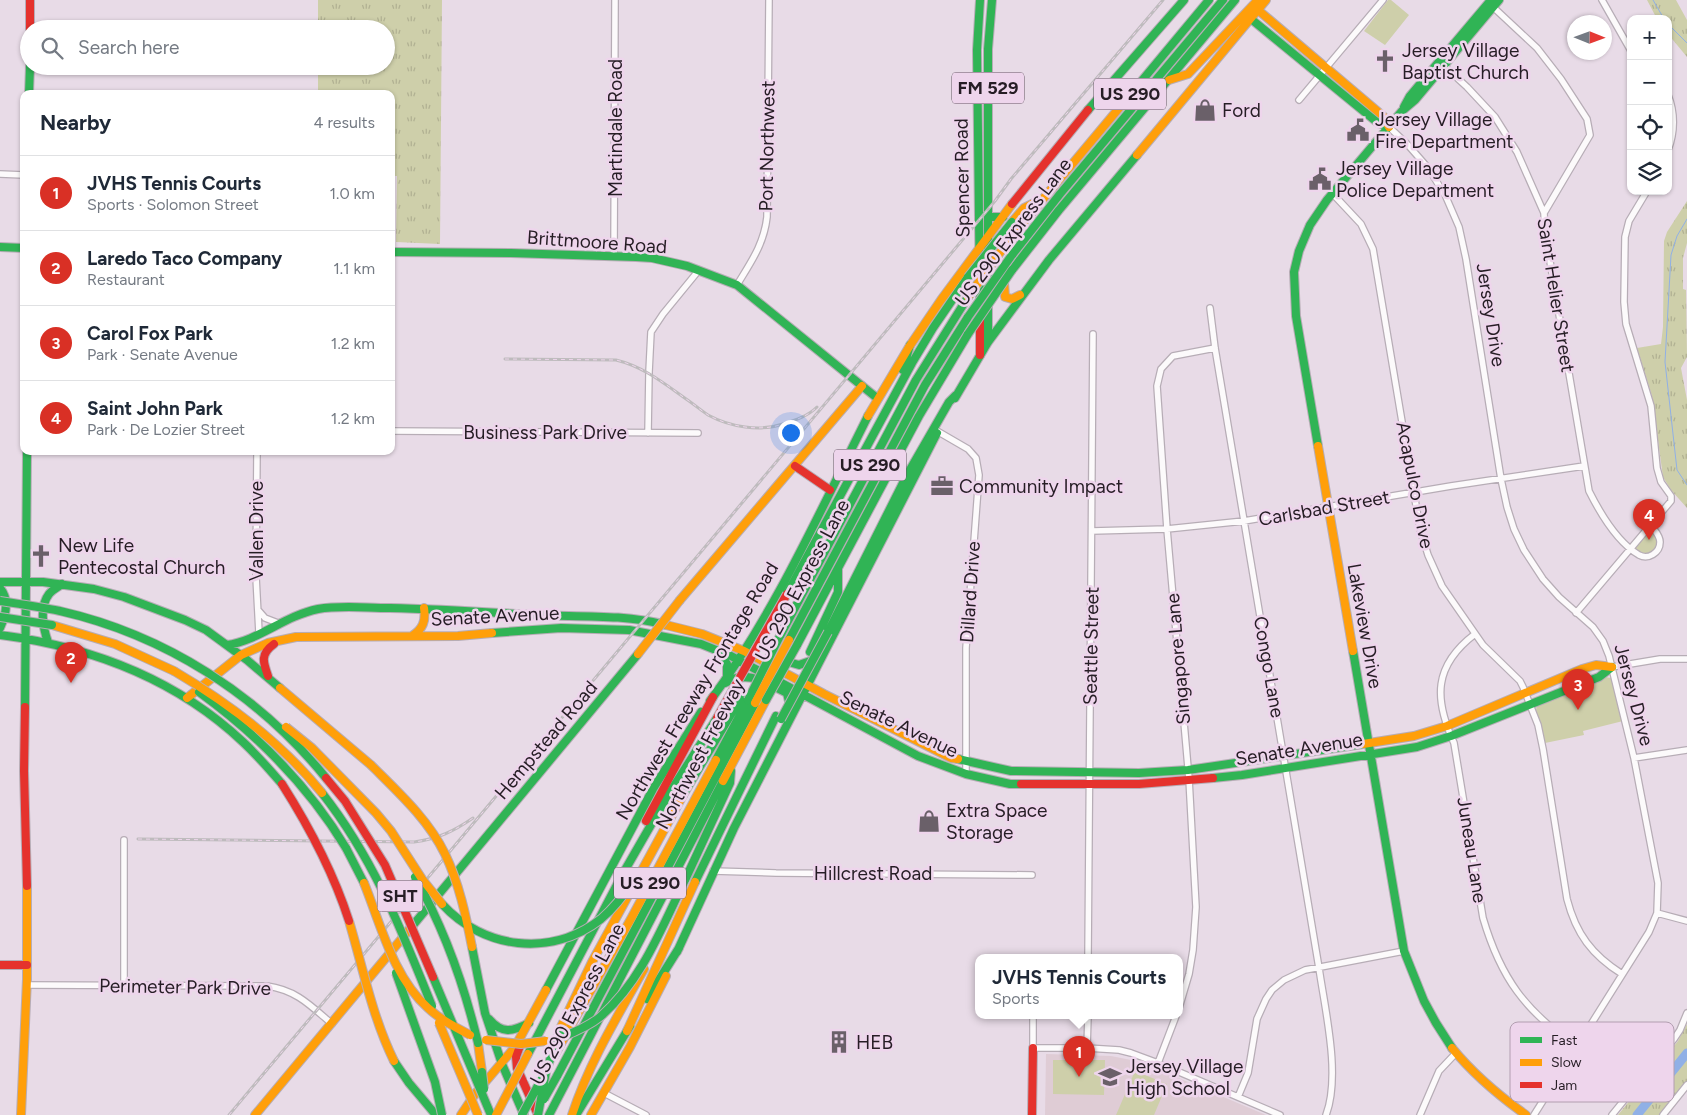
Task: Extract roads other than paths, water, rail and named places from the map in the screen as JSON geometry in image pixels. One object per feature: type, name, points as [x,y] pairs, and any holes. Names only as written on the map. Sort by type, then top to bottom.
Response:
[{"type":"main road","points":[[30,0],[30,20]]},
{"type":"main road","name":"Spencer Road","points":[[980,0],[977,50],[980,355]]},
{"type":"main road","points":[[986,0],[986,17],[989,27]]},
{"type":"main road","name":"Spencer Road","points":[[988,342],[989,27],[992,0]]},
{"type":"main road","name":"Northwest Freeway Frontage Road","points":[[461,1115],[522,1036],[653,789],[677,748],[739,659],[761,623],[798,556],[877,398],[910,345],[987,238],[1026,188],[1148,40],[1184,0]]},
{"type":"main road","name":"Northwest Freeway","points":[[549,1115],[732,765],[758,679],[916,380],[968,297],[1012,236],[1209,0]]},
{"type":"main road","name":"US 290 Express Lane","points":[[537,1115],[752,702],[789,640],[925,385],[968,317],[1012,254],[1223,0]]},
{"type":"main road","name":"Northwest Freeway","points":[[523,1115],[752,702],[797,645],[919,416],[968,334],[1012,270],[1043,230],[1235,0]]},
{"type":"main road","points":[[1168,80],[1188,74],[1258,0]]},
{"type":"main road","points":[[591,1115],[655,1000],[713,870],[956,395],[980,355],[1026,289],[1266,0]]},
{"type":"main road","name":"Lakeview Drive","points":[[1499,0],[1491,3],[1441,64],[1410,96],[1402,111],[1332,193],[1314,218],[1302,241],[1295,268],[1296,316],[1404,951],[1428,1012],[1456,1053],[1501,1098],[1526,1115]]},
{"type":"main road","name":"Jersey Drive","points":[[1258,10],[1323,72]]},
{"type":"main road","name":"Jersey Drive","points":[[1250,19],[1383,116],[1389,127]]},
{"type":"main road","points":[[29,90],[30,75]]},
{"type":"main road","points":[[1026,188],[1003,227],[1001,236],[1006,297],[1008,299],[1016,298],[1026,289]]},
{"type":"main road","points":[[496,1115],[621,877],[717,718],[788,594],[912,363],[933,328],[968,277],[1024,208],[1043,198]]},
{"type":"main road","points":[[987,214],[992,217],[1003,217]]},
{"type":"main road","points":[[0,247],[20,248]]},
{"type":"main road","name":"Brittmoore Road","points":[[395,252],[652,258],[699,270],[736,285],[877,398]]},
{"type":"main road","points":[[800,571],[806,553],[853,460],[905,367],[910,345]]},
{"type":"main road","name":"Hempstead Road","points":[[256,1115],[638,654],[680,600],[862,386]]},
{"type":"main road","points":[[628,1031],[684,905],[750,768],[828,632],[907,475],[949,402],[956,395]]},
{"type":"main road","points":[[22,1115],[23,1049],[27,985],[28,866],[24,771],[27,455]]},
{"type":"main road","points":[[794,466],[830,490]]},
{"type":"main road","points":[[778,717],[838,592],[838,568]]},
{"type":"main road","points":[[0,582],[62,584],[94,589],[160,610],[206,630],[269,678],[370,765],[412,806],[444,854],[466,914],[484,1013],[523,1115]]},
{"type":"main road","points":[[48,642],[44,624],[46,601],[49,594],[62,584]]},
{"type":"main road","points":[[0,588],[5,593],[7,599],[6,614],[0,628]]},
{"type":"main road","name":"SHT","points":[[0,601],[80,615],[124,630],[179,654],[227,684],[260,708],[320,768],[343,798],[379,854],[398,892],[492,1115]]},
{"type":"main road","name":"Senate Avenue","points":[[227,645],[241,643],[299,614],[319,609],[346,606],[424,608],[655,622],[702,634],[744,651],[931,749],[966,762],[1011,771],[1090,773],[1188,770],[1414,736],[1447,726],[1582,669],[1596,665],[1612,667]]},
{"type":"main road","points":[[412,636],[420,631],[425,624],[424,608]]},
{"type":"main road","name":"SHT","points":[[0,617],[38,622],[79,632],[128,649],[174,671],[218,697],[265,734],[308,776],[345,823],[383,889],[478,1115]]},
{"type":"main road","points":[[761,623],[762,638],[766,650],[793,665],[806,665],[825,652]]},
{"type":"main road","name":"Senate Avenue","points":[[187,698],[241,655],[259,646],[280,640],[311,636],[458,636],[561,628],[629,630],[701,644],[718,650],[739,659],[918,756],[966,774],[1010,784],[1139,784],[1242,775],[1417,747],[1451,736],[1599,677],[1612,667]]},
{"type":"main road","points":[[0,636],[48,642],[85,652],[139,672],[187,698],[237,736],[282,784],[311,828],[335,878],[344,904],[371,1009],[386,1046],[409,1083],[434,1113]]},
{"type":"main road","points":[[269,678],[262,656],[268,648],[280,640]]},
{"type":"main road","points":[[718,650],[727,664],[727,676]]},
{"type":"main road","points":[[174,671],[179,680],[218,706],[258,740],[286,768],[324,813],[354,864],[401,974],[421,1002],[440,1019],[463,1032],[478,1038],[504,1043],[521,1044],[562,1037],[600,1017],[618,999],[628,986],[652,945],[685,880],[730,783],[732,765]]},
{"type":"main road","points":[[720,686],[733,676],[751,676],[787,693],[790,701],[791,718]]},
{"type":"main road","points":[[621,877],[629,853],[668,780],[700,726],[713,697]]},
{"type":"main road","points":[[537,1115],[546,1072],[569,1005],[634,881],[691,779],[752,702]]},
{"type":"main road","points":[[260,708],[299,736],[349,783],[391,831],[439,902],[460,922],[488,937],[522,944],[562,940],[595,924],[610,911],[634,881]]},
{"type":"main road","points":[[326,762],[390,838],[421,887],[445,936],[472,1015],[482,1068],[486,1115]]},
{"type":"main road","points":[[572,1115],[589,1067],[649,959],[652,945]]},
{"type":"main road","points":[[576,1115],[679,948]]},
{"type":"main road","points":[[390,951],[392,964],[435,1082],[442,1115]]},
{"type":"main road","points":[[0,965],[27,965]]},
{"type":"main road","points":[[484,1013],[496,1027],[508,1031],[518,1030],[530,1022]]},
{"type":"main road","points":[[522,1036],[516,1057],[517,1068],[537,1115]]},
{"type":"main road","points":[[1032,1115],[1033,1048]]},
{"type":"street","name":"Martindale Road","points":[[614,256],[616,0]]},
{"type":"street","name":"Port Northwest","points":[[736,285],[761,244],[766,224],[769,0]]},
{"type":"street","points":[[1299,100],[1383,0]]},
{"type":"street","points":[[1602,0],[1627,44]]},
{"type":"street","points":[[1491,3],[1536,48],[1587,119],[1590,135],[1544,213]]},
{"type":"street","name":"Saint Helier Street","points":[[1441,64],[1467,87],[1495,118],[1517,152],[1544,213],[1545,232],[1589,491],[1600,514],[1630,548]]},
{"type":"street","points":[[1672,106],[1674,121],[1672,131]]},
{"type":"street","name":"Jersey Drive","points":[[1389,127],[1429,169],[1446,197],[1459,227],[1471,287],[1507,507],[1524,550],[1554,591],[1599,634],[1612,667],[1634,758],[1658,883],[1657,913],[1649,932],[1592,1022]]},
{"type":"street","points":[[0,174],[20,176]]},
{"type":"street","name":"Acapulco Drive","points":[[1332,193],[1361,224],[1373,249],[1420,529],[1428,555],[1442,586],[1475,634],[1483,645],[1520,681],[1526,693],[1538,725],[1543,749],[1566,899],[1570,913],[1585,941],[1606,964],[1622,974]]},
{"type":"street","points":[[1576,613],[1671,501],[1671,496],[1662,482],[1657,468],[1651,406],[1626,324],[1624,302],[1625,237],[1629,221],[1644,195]]},
{"type":"street","points":[[648,433],[648,372],[651,332],[663,314],[699,270]]},
{"type":"street","name":"Congo Lane","points":[[1210,308],[1215,348],[1319,968],[1333,1078],[1330,1102],[1326,1115]]},
{"type":"street","name":"Seattle Street","points":[[1088,954],[1093,334]]},
{"type":"street","name":"Singapore Lane","points":[[1183,994],[1189,974],[1196,927],[1188,770],[1166,529],[1157,386],[1160,369],[1173,356],[1215,348]]},
{"type":"street","name":"Business Park Drive","points":[[395,431],[698,433]]},
{"type":"street","name":"Dillard Drive","points":[[937,432],[968,449],[976,458],[978,475],[966,648],[966,774]]},
{"type":"street","name":"Vallen Drive","points":[[256,455],[256,577],[259,633]]},
{"type":"street","name":"Carlsbad Street","points":[[1092,531],[1166,529],[1244,521],[1584,466]]},
{"type":"street","points":[[1630,548],[1640,556],[1650,557],[1656,552],[1660,543],[1659,536],[1651,525]]},
{"type":"street","points":[[258,610],[264,618],[278,623]]},
{"type":"street","name":"Juneau Lane","points":[[1475,634],[1455,651],[1440,685],[1440,699],[1447,726],[1454,743],[1483,918],[1491,945],[1504,972],[1520,997],[1545,1022]]},
{"type":"street","name":"Senate Avenue","points":[[1612,667],[1660,659],[1687,659]]},
{"type":"street","points":[[1634,758],[1687,750]]},
{"type":"street","points":[[124,840],[124,985]]},
{"type":"street","name":"Hillcrest Road","points":[[713,870],[776,873],[1032,875]]},
{"type":"street","points":[[1657,913],[1687,921]]},
{"type":"street","points":[[1238,1097],[1248,1073],[1257,1019],[1272,990],[1284,980],[1305,970],[1404,951]]},
{"type":"street","name":"Perimeter Park Drive","points":[[27,985],[272,986],[296,994],[332,1024]]},
{"type":"street","points":[[1674,1039],[1687,1013]]},
{"type":"street","points":[[1033,1019],[1033,1048],[1119,1050],[1158,1062],[1280,1115]]},
{"type":"street","points":[[1087,1048],[1088,1019]]},
{"type":"street","points":[[1158,1062],[1175,1019]]},
{"type":"street","points":[[1420,1115],[1440,1071],[1456,1053]]},
{"type":"street","points":[[1674,1101],[1687,1085]]},
{"type":"street","points":[[604,1093],[646,1115]]},
{"type":"street","name":"Jersey Drive","points":[[1534,1115],[1542,1102]]},
{"type":"street","points":[[1612,1115],[1623,1102]]},
{"type":"street","points":[[1663,1115],[1673,1102]]},
{"type":"waterway","points":[[1653,0],[1662,15]]},
{"type":"waterway","points":[[1672,28],[1687,43]]},
{"type":"waterway","points":[[1687,219],[1677,236],[1671,255],[1665,362],[1677,470],[1687,485]]},
{"type":"waterway","points":[[1674,1069],[1687,1053]]},
{"type":"waterway","points":[[1637,1115],[1647,1102]]},
{"type":"railway","points":[[229,1115],[995,201],[1011,179],[1163,0]]},
{"type":"railway","points":[[505,359],[616,360],[627,363],[655,377],[708,415],[726,423],[745,427],[765,428],[783,424],[806,415],[817,407]]},
{"type":"railway","points":[[138,839],[414,842],[445,834],[473,818]]},
{"type":"place","name":"Jersey Village Baptist Church","points":[[1385,61]]},
{"type":"place","name":"Ford","points":[[1205,110]]},
{"type":"place","name":"Jersey Village Fire Department","points":[[1358,130]]},
{"type":"place","name":"Jersey Village Police Department","points":[[1320,179]]},
{"type":"place","name":"Community Impact","points":[[942,486]]},
{"type":"place","name":"Saint John Park","points":[[1649,540]]},
{"type":"place","name":"New Life Pentecostal Church","points":[[41,556]]},
{"type":"place","name":"Laredo Taco Company","points":[[71,683]]},
{"type":"place","name":"Carol Fox Park","points":[[1578,710]]},
{"type":"place","name":"Extra Space Storage","points":[[929,821]]},
{"type":"place","name":"HEB","points":[[839,1042]]},
{"type":"place","name":"JVHS Tennis Courts","points":[[1079,1077]]},
{"type":"place","name":"Jersey Village High School","points":[[1110,1077]]}]
